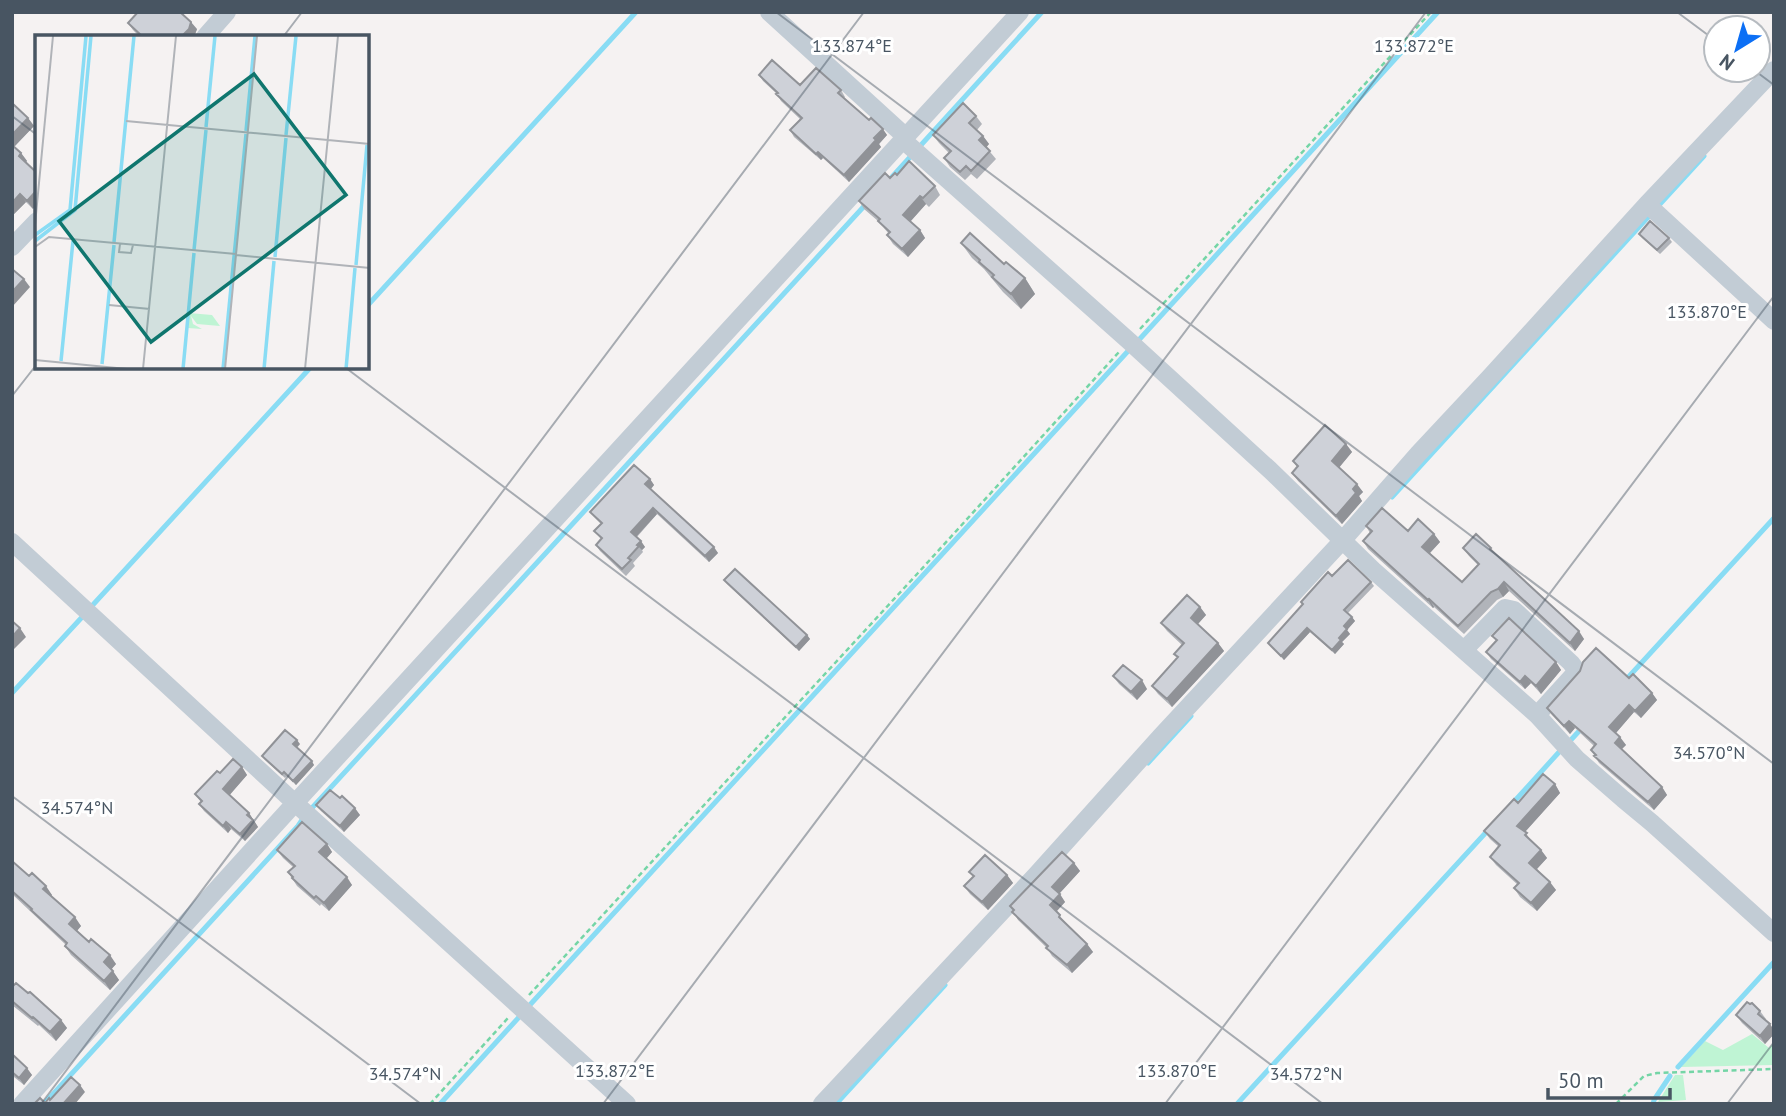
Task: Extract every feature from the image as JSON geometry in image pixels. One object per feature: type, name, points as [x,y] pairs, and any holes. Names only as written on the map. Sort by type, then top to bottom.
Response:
[{"type":"street","points":[[207,35],[227,12]]},
{"type":"street","points":[[769,12],[910,145],[1270,470],[1342,541],[1537,715],[1577,759],[1652,822],[1774,933]]},
{"type":"street","points":[[22,1104],[295,803],[910,145],[1020,12]]},
{"type":"street","points":[[822,1104],[1037,874],[1342,541],[1418,454],[1652,209],[1774,69]]},
{"type":"street","points":[[1652,209],[1774,321]]},
{"type":"street","points":[[12,247],[35,223]]},
{"type":"street","points":[[12,542],[628,1104]]},
{"type":"street","points":[[1464,650],[1505,608],[1514,610],[1577,671],[1537,715]]},
{"type":"path","points":[[430,1104],[1431,12]]},
{"type":"path","points":[[1616,1104],[1644,1076],[1657,1073],[1774,1069]]},
{"type":"green space","points":[[1752,1034],[1769,1048],[1774,1042],[1774,1065],[1681,1067],[1705,1041],[1723,1050]]},
{"type":"green space","points":[[1675,1075],[1683,1075],[1686,1100],[1658,1102]]},
{"type":"building","points":[[138,12],[180,12],[191,22],[183,35],[141,35],[128,23]]},
{"type":"building","points":[[772,60],[800,85],[816,68],[841,90],[838,93],[883,129],[844,175],[790,130],[802,118],[759,75]]},
{"type":"building","points":[[12,103],[28,118],[12,135]]},
{"type":"building","points":[[963,103],[976,116],[969,123],[983,136],[979,140],[990,151],[971,171],[966,166],[960,172],[944,158],[951,151],[933,135]]},
{"type":"building","points":[[12,145],[35,171],[35,192],[27,201],[20,194],[12,203]]},
{"type":"building","points":[[909,161],[935,186],[923,198],[920,196],[903,215],[920,230],[902,249],[887,235],[890,232],[878,221],[880,219],[859,201],[885,173],[890,178],[895,173],[897,175]]},
{"type":"building","points":[[1650,221],[1669,238],[1657,250],[1639,234]]},
{"type":"building","points":[[970,233],[1004,264],[1006,262],[1025,278],[1011,294],[961,243]]},
{"type":"building","points":[[12,269],[24,279],[12,292]]},
{"type":"building","points":[[1325,425],[1346,444],[1332,461],[1357,484],[1353,489],[1356,493],[1336,516],[1292,473],[1298,466],[1293,461]]},
{"type":"building","points":[[634,465],[650,479],[645,484],[714,547],[705,556],[653,508],[631,532],[641,541],[628,558],[631,560],[622,569],[596,545],[602,538],[594,531],[602,523],[590,512]]},
{"type":"building","points":[[1382,508],[1408,531],[1418,519],[1434,534],[1422,547],[1462,582],[1479,564],[1463,548],[1476,534],[1579,631],[1570,643],[1504,582],[1458,626],[1363,541],[1372,531],[1366,526]]},
{"type":"building","points":[[1348,560],[1371,582],[1344,610],[1352,617],[1344,626],[1347,629],[1339,638],[1341,640],[1332,650],[1307,628],[1281,656],[1268,643],[1328,572],[1332,576]]},
{"type":"building","points":[[735,569],[807,635],[796,647],[724,580]]},
{"type":"building","points":[[1187,595],[1200,607],[1191,618],[1218,643],[1167,699],[1152,686],[1178,657],[1174,654],[1184,643],[1161,623]]},
{"type":"building","points":[[1509,618],[1556,662],[1536,686],[1525,676],[1520,682],[1486,652],[1497,640],[1492,636]]},
{"type":"building","points":[[12,621],[20,628],[12,637]]},
{"type":"building","points":[[1596,648],[1629,678],[1633,674],[1652,693],[1635,711],[1629,705],[1609,727],[1620,737],[1615,743],[1662,787],[1648,802],[1594,756],[1596,755],[1591,750],[1596,744],[1569,721],[1564,726],[1547,708],[1580,671],[1583,662]]},
{"type":"building","points":[[1123,665],[1142,680],[1131,692],[1113,676]]},
{"type":"building","points":[[285,730],[297,740],[293,744],[312,761],[293,781],[262,756]]},
{"type":"building","points":[[233,759],[242,767],[223,789],[253,820],[240,834],[226,822],[223,826],[199,804],[202,801],[195,794]]},
{"type":"building","points":[[1543,774],[1555,784],[1517,826],[1527,833],[1525,835],[1541,850],[1529,863],[1550,882],[1531,903],[1514,888],[1519,883],[1490,857],[1500,845],[1484,831],[1514,799],[1518,803]]},
{"type":"building","points":[[330,790],[340,798],[342,796],[355,808],[340,826],[316,805]]},
{"type":"building","points":[[302,822],[327,844],[319,852],[347,877],[324,903],[316,896],[314,898],[292,878],[288,872],[295,866],[277,850]]},
{"type":"building","points":[[1062,852],[1074,863],[1052,887],[1060,894],[1050,905],[1087,944],[1067,965],[1046,948],[1048,946],[1012,912],[1014,910],[1010,906]]},
{"type":"building","points":[[985,855],[1007,875],[982,902],[964,886],[974,876],[969,872]]},
{"type":"building","points":[[12,861],[29,876],[32,873],[46,886],[43,889],[75,917],[69,924],[89,942],[91,939],[110,955],[104,962],[113,971],[104,981],[65,946],[67,943],[12,891]]},
{"type":"building","points":[[16,983],[61,1020],[50,1032],[12,1001],[12,987]]},
{"type":"building","points":[[1747,1002],[1752,1003],[1760,1011],[1758,1014],[1770,1024],[1760,1036],[1736,1015]]},
{"type":"building","points":[[12,1054],[27,1068],[19,1078],[12,1072]]},
{"type":"building","points":[[71,1077],[80,1085],[63,1104],[34,1104],[40,1098],[45,1103],[49,1098],[50,1100]]},
{"type":"waterway","points":[[369,304],[636,12]]},
{"type":"waterway","points":[[891,178],[1042,12]]},
{"type":"waterway","points":[[1137,342],[1438,12]]},
{"type":"waterway","points":[[1392,497],[1704,156]]},
{"type":"waterway","points":[[311,809],[867,203]]},
{"type":"waterway","points":[[528,1007],[1129,350]]},
{"type":"waterway","points":[[90,608],[309,369]]},
{"type":"waterway","points":[[1623,683],[1774,518]]},
{"type":"waterway","points":[[12,693],[84,615]]},
{"type":"waterway","points":[[1148,763],[1191,716]]},
{"type":"waterway","points":[[1569,742],[1581,729]]},
{"type":"waterway","points":[[1511,805],[1560,751]]},
{"type":"waterway","points":[[44,1104],[304,817]]},
{"type":"waterway","points":[[1237,1104],[1490,828]]},
{"type":"waterway","points":[[1678,1067],[1774,962]]},
{"type":"waterway","points":[[836,1104],[945,985]]},
{"type":"waterway","points":[[440,1104],[520,1016]]},
{"type":"waterway","points":[[1653,1104],[1670,1076]]}]
